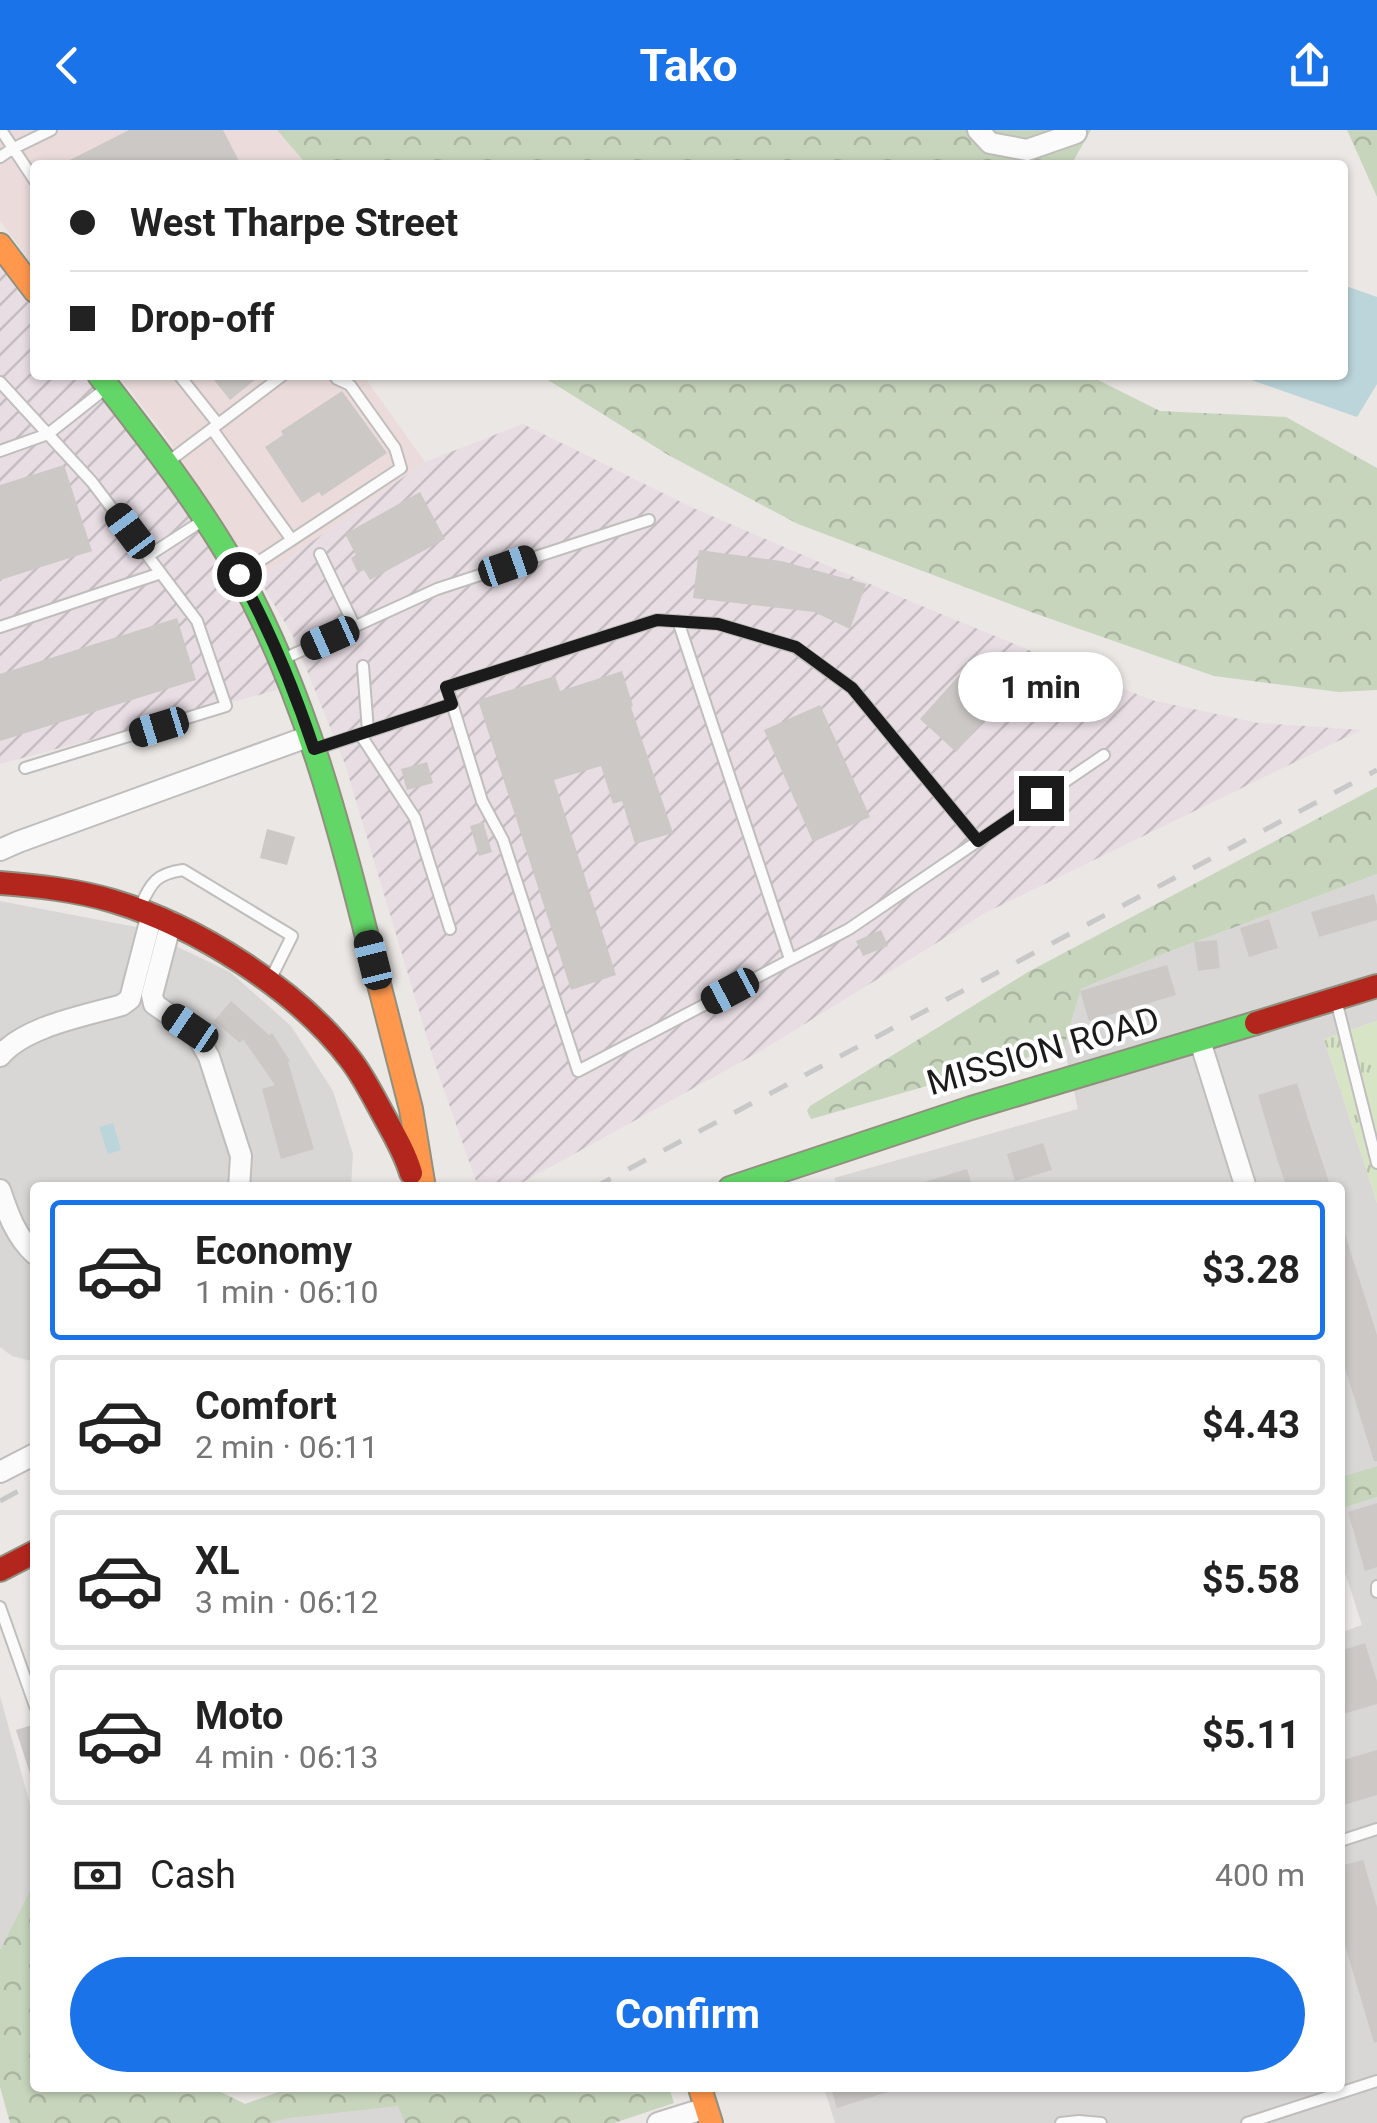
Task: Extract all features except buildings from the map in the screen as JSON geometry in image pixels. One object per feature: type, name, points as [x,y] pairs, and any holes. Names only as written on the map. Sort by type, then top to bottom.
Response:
[{"type":"main road","points":[[0,245],[30,284]]},
{"type":"main road","points":[[104,381],[205,518],[239,574],[281,660],[312,743],[347,863],[415,1128],[423,1182]]},
{"type":"main road","points":[[0,884],[89,894],[154,915],[210,941],[251,968],[296,1003],[358,1070],[406,1157],[414,1182]]},
{"type":"main road","name":"MISSION ROAD","points":[[747,1182],[876,1136],[1377,986]]},
{"type":"main road","points":[[358,1070],[382,1044],[388,1021]]},
{"type":"main road","points":[[0,1570],[30,1555]]},
{"type":"street","points":[[978,130],[990,144],[1027,150],[1078,131]]},
{"type":"street","points":[[0,850],[312,743]]},
{"type":"street","points":[[0,1056],[31,1033],[122,1005],[130,999],[145,983],[154,915]]},
{"type":"street","points":[[145,983],[154,1004],[190,1028],[209,1057],[241,1156],[239,1182]]},
{"type":"street","points":[[1200,1041],[1244,1182]]},
{"type":"street","points":[[0,1190],[9,1218],[30,1248]]},
{"type":"street","points":[[0,1472],[30,1457]]},
{"type":"street","points":[[658,2123],[706,2106]]},
{"type":"lane","points":[[1,130],[30,174]]},
{"type":"lane","points":[[0,157],[51,130]]},
{"type":"lane","points":[[183,380],[292,540]]},
{"type":"lane","points":[[166,463],[276,380]]},
{"type":"lane","points":[[239,574],[401,468],[396,448],[350,386],[339,380]]},
{"type":"lane","points":[[0,451],[48,434],[104,381]]},
{"type":"lane","points":[[0,382],[92,482],[198,621],[226,706],[25,768]]},
{"type":"lane","points":[[148,556],[205,518]]},
{"type":"lane","points":[[281,660],[438,589],[649,520]]},
{"type":"lane","points":[[320,554],[355,626]]},
{"type":"lane","points":[[0,627],[161,573]]},
{"type":"lane","points":[[978,841],[852,688],[796,647],[718,624],[657,620],[446,687],[482,801],[503,840],[578,1071],[850,929],[1104,755]]},
{"type":"lane","points":[[678,622],[790,959]]},
{"type":"lane","points":[[363,666],[364,733],[415,818],[450,929]]},
{"type":"lane","points":[[312,743],[364,733],[452,704]]},
{"type":"lane","points":[[154,915],[152,882],[166,872],[183,870],[292,936],[269,982]]},
{"type":"lane","points":[[1336,999],[1377,1163]]},
{"type":"lane","points":[[0,1608],[30,1692]]},
{"type":"lane","points":[[1345,1839],[1377,1829]]},
{"type":"lane","points":[[1345,2091],[1377,2081]]},
{"type":"lane","points":[[1247,2123],[1343,2092]]},
{"type":"lane","points":[[1061,2123],[1101,2123]]},
{"type":"shaded area","points":[[0,130],[277,130],[303,160],[30,160],[30,261],[0,221]]},
{"type":"shaded area","points":[[0,265],[30,304],[30,380],[90,380],[223,562],[275,673],[277,690],[0,764]]},
{"type":"shaded area","points":[[122,380],[367,380],[425,462],[259,579],[167,438]]},
{"type":"shaded area","points":[[523,424],[691,507],[1151,700],[1258,723],[1361,730],[985,913],[759,1052],[523,1182],[476,1182],[435,1064],[345,764],[293,636],[259,579],[425,462]]},
{"type":"shaded area","points":[[1377,874],[1377,1021],[1324,1039],[1377,1203],[1377,1466],[1345,1476],[1345,1182],[836,1182],[834,1178],[1078,1109],[1064,1047],[1081,989]]},
{"type":"shaded area","points":[[0,901],[136,927],[230,972],[291,1026],[333,1091],[353,1154],[351,1182],[30,1182],[30,1361],[12,1356],[0,1347]]},
{"type":"shaded area","points":[[1377,1497],[1377,2123],[835,2123],[825,2092],[1345,2092],[1345,1631],[1362,1625],[1345,1572],[1345,1507]]},
{"type":"shaded area","points":[[0,1696],[30,1804],[30,2003],[0,2016]]},
{"type":"shaded area","points":[[359,2092],[409,2092],[420,2123],[254,2123]]},
{"type":"green space","points":[[277,130],[1091,130],[1074,160],[303,160]]},
{"type":"green space","points":[[1347,130],[1377,130],[1377,197]]},
{"type":"green space","points":[[548,380],[1098,380],[1160,411],[1286,417],[1377,468],[1377,690],[1339,692],[1214,676],[798,524],[670,456]]},
{"type":"green space","points":[[1377,787],[1377,874],[1081,989],[1064,1047],[811,1119],[807,1111],[810,1106],[1028,972]]},
{"type":"green space","points":[[1377,1021],[1377,1203],[1324,1039]]},
{"type":"green space","points":[[1377,1466],[1377,1497],[1345,1507],[1345,1476]]},
{"type":"green space","points":[[30,1891],[30,2092],[221,2092],[245,2104],[279,2092],[670,2092],[674,2103],[614,2123],[405,2123],[398,2106],[267,2123],[10,2123],[0,2087],[0,1950]]},
{"type":"water","points":[[1348,287],[1377,297],[1377,384],[1357,417],[1251,380],[1348,380]]},
{"type":"water","points":[[113,1123],[121,1150],[108,1154],[99,1127]]},
{"type":"railway","points":[[604,1182],[1377,770]]},
{"type":"railway","points":[[0,1501],[30,1485]]},
{"type":"traffic: fast","points":[[103,380],[207,522],[262,619],[317,759],[371,953]]},
{"type":"traffic: fast","points":[[748,1182],[971,1108],[1256,1023]]},
{"type":"traffic: slow","points":[[0,245],[30,284]]},
{"type":"traffic: slow","points":[[371,953],[411,1109],[423,1182]]},
{"type":"traffic: slow","points":[[701,2092],[711,2123]]},
{"type":"traffic: jam","points":[[0,883],[113,901],[178,926],[243,963],[302,1008],[355,1066],[411,1173]]},
{"type":"traffic: jam","points":[[1256,1023],[1377,986]]},
{"type":"traffic: jam","points":[[0,1570],[30,1555]]},
{"type":"route","points":[[239,574],[284,666],[314,749],[452,704],[446,687],[657,620],[718,624],[796,647],[852,688],[978,841],[1041,798]]}]
